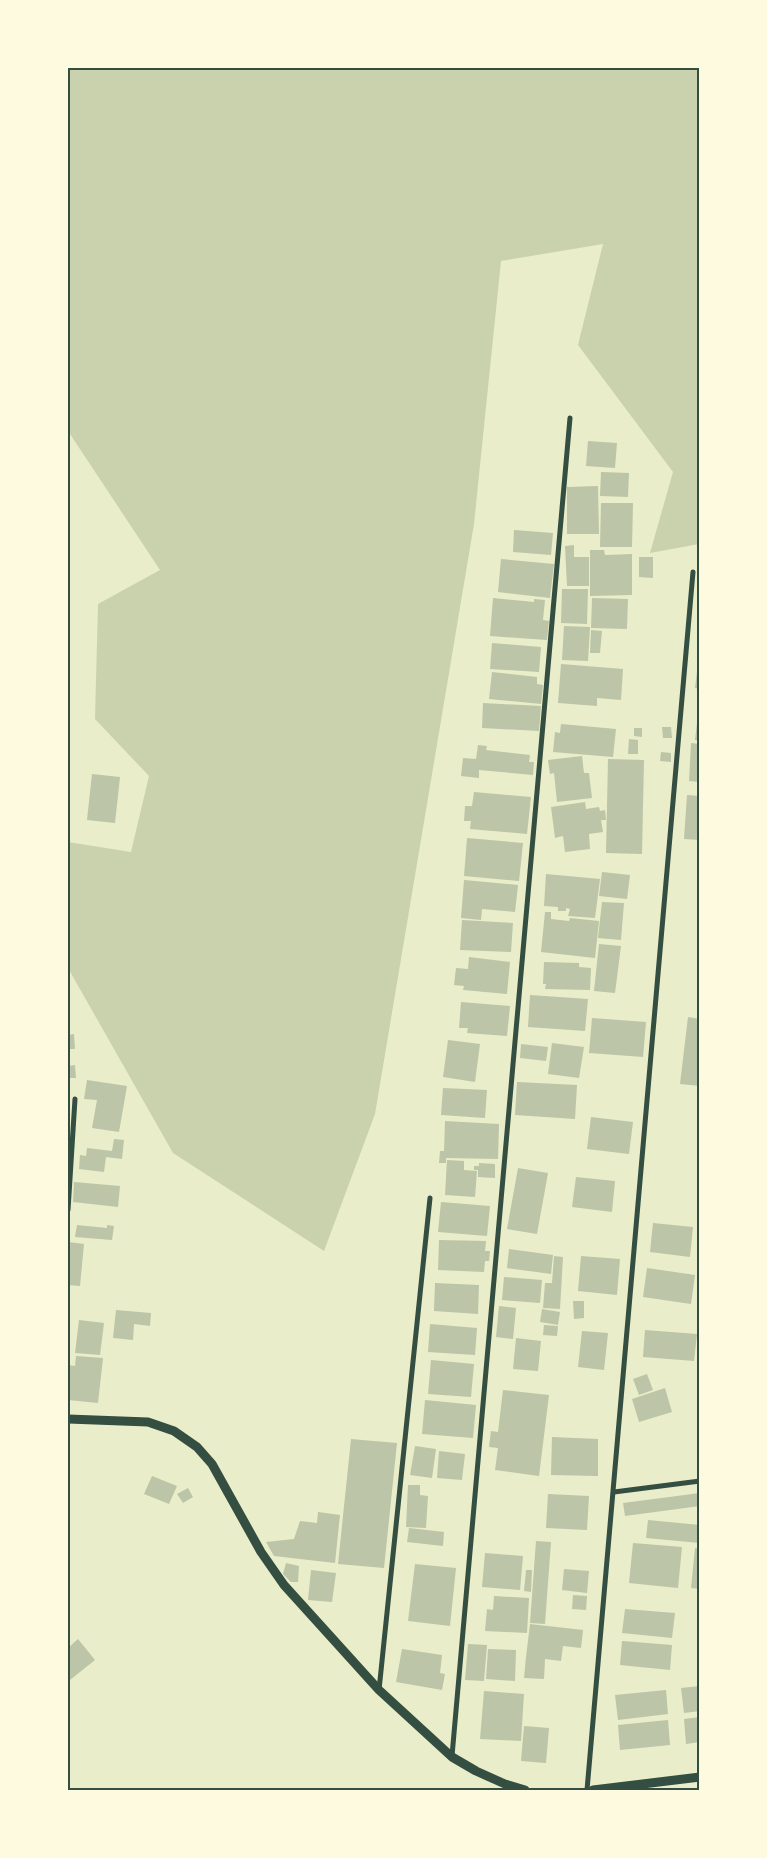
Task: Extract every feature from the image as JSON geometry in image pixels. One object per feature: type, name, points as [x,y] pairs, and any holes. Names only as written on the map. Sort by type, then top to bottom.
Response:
[{"type":"street","points":[[452,1757],[570,418]]},
{"type":"street","points":[[587,1790],[693,572]]},
{"type":"street","points":[[68,1210],[75,1099]]},
{"type":"street","points":[[379,1690],[430,1198]]},
{"type":"street","points":[[68,1419],[148,1422],[174,1431],[197,1447],[212,1464],[261,1552],[284,1585],[379,1690],[452,1757],[476,1771],[524,1790]]},
{"type":"street","points":[[614,1492],[700,1481]]},
{"type":"street","points":[[593,1790],[700,1777]]},
{"type":"green space","points":[[68,68],[699,68],[699,544],[650,553],[673,472],[578,345],[603,244],[501,261],[474,524],[375,1114],[324,1251],[173,1153],[68,968],[68,842],[131,852],[149,776],[95,719],[98,604],[160,570],[68,431]]},
{"type":"building","points":[[588,441],[617,443],[615,468],[586,466]]},
{"type":"building","points":[[601,472],[629,473],[628,497],[600,496]]},
{"type":"building","points":[[598,486],[599,534],[567,534],[567,487]]},
{"type":"building","points":[[601,503],[633,503],[632,547],[600,547]]},
{"type":"building","points":[[514,530],[553,533],[551,555],[513,552]]},
{"type":"building","points":[[574,545],[574,557],[589,557],[589,586],[567,586],[565,546]]},
{"type":"building","points":[[590,550],[604,550],[605,555],[632,554],[632,595],[590,596]]},
{"type":"building","points":[[639,557],[653,557],[653,578],[639,577]]},
{"type":"building","points":[[501,559],[554,564],[550,598],[498,592]]},
{"type":"building","points":[[562,589],[588,589],[587,624],[561,623]]},
{"type":"building","points":[[493,598],[534,602],[534,599],[545,600],[543,620],[549,621],[547,640],[490,636]]},
{"type":"building","points":[[592,598],[628,599],[627,629],[591,628]]},
{"type":"building","points":[[564,626],[590,627],[588,661],[562,660]]},
{"type":"building","points":[[591,630],[602,631],[600,653],[590,653]]},
{"type":"building","points":[[492,643],[541,647],[539,672],[490,669]]},
{"type":"building","points":[[698,663],[700,663],[700,689],[695,688]]},
{"type":"building","points":[[561,664],[623,669],[621,700],[597,698],[597,706],[558,703]]},
{"type":"building","points":[[492,672],[537,677],[537,684],[543,685],[541,704],[489,699]]},
{"type":"building","points":[[698,692],[700,692],[700,722],[697,722]]},
{"type":"building","points":[[483,703],[541,706],[539,731],[482,728]]},
{"type":"building","points":[[697,723],[700,723],[700,741],[695,740]]},
{"type":"building","points":[[561,724],[616,729],[613,757],[553,752],[555,732],[560,733]]},
{"type":"building","points":[[662,727],[671,727],[672,738],[663,738]]},
{"type":"building","points":[[634,728],[642,728],[642,737],[634,736]]},
{"type":"building","points":[[629,739],[638,740],[638,754],[628,754]]},
{"type":"building","points":[[691,743],[700,744],[700,782],[689,781]]},
{"type":"building","points":[[478,745],[487,746],[486,750],[530,755],[529,762],[534,762],[533,775],[479,770],[479,778],[461,776],[463,758],[476,759]]},
{"type":"building","points":[[661,752],[671,753],[671,762],[660,761]]},
{"type":"building","points":[[582,756],[584,773],[589,773],[592,798],[557,802],[554,773],[550,774],[548,760]]},
{"type":"building","points":[[608,759],[644,760],[642,854],[606,853]]},
{"type":"building","points":[[92,774],[120,777],[115,823],[87,820]]},
{"type":"building","points":[[474,792],[531,797],[527,834],[470,829],[471,821],[464,821],[465,806],[472,806]]},
{"type":"building","points":[[687,795],[700,796],[700,840],[684,839]]},
{"type":"building","points":[[585,802],[586,809],[599,807],[600,811],[605,810],[606,820],[601,820],[603,832],[589,834],[590,849],[565,852],[563,836],[555,838],[551,807]]},
{"type":"building","points":[[467,838],[523,843],[519,881],[464,876]]},
{"type":"building","points":[[602,872],[630,875],[627,899],[599,896]]},
{"type":"building","points":[[546,874],[600,879],[595,918],[568,916],[570,909],[566,908],[566,911],[558,911],[558,907],[544,906]]},
{"type":"building","points":[[464,880],[518,885],[515,912],[482,909],[481,920],[461,918]]},
{"type":"building","points":[[602,902],[624,903],[621,940],[598,938]]},
{"type":"building","points":[[545,912],[551,912],[551,919],[569,921],[570,918],[599,921],[595,958],[541,952]]},
{"type":"building","points":[[462,920],[513,923],[511,952],[460,950]]},
{"type":"building","points":[[599,944],[621,946],[615,993],[594,991]]},
{"type":"building","points":[[469,957],[510,962],[507,994],[463,990],[464,986],[454,985],[456,968],[468,969]]},
{"type":"building","points":[[544,962],[579,963],[579,967],[591,968],[590,990],[545,989],[546,984],[543,984]]},
{"type":"building","points":[[530,995],[588,999],[585,1031],[528,1027]]},
{"type":"building","points":[[461,1002],[510,1006],[507,1036],[467,1033],[468,1028],[459,1028]]},
{"type":"building","points":[[688,1017],[700,1019],[700,1086],[680,1084]]},
{"type":"building","points":[[592,1018],[646,1022],[643,1057],[589,1053]]},
{"type":"building","points":[[74,1034],[75,1049],[68,1049],[68,1035]]},
{"type":"building","points":[[448,1040],[480,1044],[475,1082],[443,1077]]},
{"type":"building","points":[[552,1043],[584,1047],[579,1078],[548,1074]]},
{"type":"building","points":[[521,1044],[548,1047],[546,1061],[520,1058]]},
{"type":"building","points":[[75,1065],[76,1078],[68,1078],[68,1066]]},
{"type":"building","points":[[87,1080],[127,1086],[119,1132],[92,1128],[97,1100],[84,1099]]},
{"type":"building","points":[[517,1082],[577,1085],[575,1119],[515,1115]]},
{"type":"building","points":[[443,1088],[487,1090],[485,1118],[441,1115]]},
{"type":"building","points":[[591,1117],[633,1122],[629,1154],[587,1149]]},
{"type":"building","points":[[445,1121],[499,1124],[498,1159],[446,1158],[446,1163],[439,1163],[440,1151],[444,1151]]},
{"type":"building","points":[[114,1139],[124,1140],[122,1159],[106,1157],[104,1172],[79,1169],[80,1155],[86,1156],[87,1148],[112,1151]]},
{"type":"building","points":[[447,1160],[464,1161],[464,1170],[477,1171],[475,1197],[445,1195]]},
{"type":"building","points":[[479,1163],[495,1164],[495,1178],[478,1177],[478,1170],[474,1170],[474,1166],[479,1166]]},
{"type":"building","points":[[518,1168],[548,1173],[537,1234],[507,1229]]},
{"type":"building","points":[[576,1177],[615,1181],[612,1212],[572,1207]]},
{"type":"building","points":[[74,1182],[120,1186],[118,1207],[73,1202]]},
{"type":"building","points":[[441,1202],[490,1206],[487,1236],[438,1232]]},
{"type":"building","points":[[653,1223],[693,1227],[690,1257],[650,1252]]},
{"type":"building","points":[[77,1225],[107,1228],[107,1225],[114,1226],[112,1240],[75,1237]]},
{"type":"building","points":[[439,1240],[486,1241],[485,1251],[490,1251],[489,1261],[485,1261],[484,1272],[438,1270]]},
{"type":"building","points":[[68,1242],[84,1244],[80,1286],[68,1285]]},
{"type":"building","points":[[509,1249],[553,1255],[551,1274],[507,1268]]},
{"type":"building","points":[[554,1256],[563,1257],[560,1309],[543,1308],[545,1283],[552,1283]]},
{"type":"building","points":[[581,1256],[620,1259],[617,1295],[578,1291]]},
{"type":"building","points":[[647,1268],[695,1275],[691,1304],[643,1297]]},
{"type":"building","points":[[504,1277],[542,1280],[540,1303],[502,1300]]},
{"type":"building","points":[[435,1283],[479,1285],[478,1314],[434,1311]]},
{"type":"building","points":[[573,1301],[584,1301],[584,1318],[574,1319]]},
{"type":"building","points":[[499,1306],[516,1308],[513,1339],[496,1337]]},
{"type":"building","points":[[542,1309],[560,1312],[558,1325],[540,1322]]},
{"type":"building","points":[[116,1310],[151,1313],[150,1326],[134,1324],[133,1340],[113,1338]]},
{"type":"building","points":[[79,1320],[104,1323],[100,1355],[75,1353]]},
{"type":"building","points":[[430,1324],[477,1328],[475,1355],[428,1352]]},
{"type":"building","points":[[544,1325],[558,1326],[557,1336],[543,1335]]},
{"type":"building","points":[[645,1330],[697,1334],[694,1361],[643,1357]]},
{"type":"building","points":[[582,1331],[608,1333],[604,1370],[578,1367]]},
{"type":"building","points":[[516,1338],[541,1341],[538,1371],[513,1369]]},
{"type":"building","points":[[76,1356],[103,1358],[98,1403],[68,1400],[68,1365],[75,1366]]},
{"type":"building","points":[[431,1360],[474,1364],[471,1397],[428,1394]]},
{"type":"building","points":[[647,1374],[653,1390],[639,1395],[633,1379]]},
{"type":"building","points":[[665,1388],[672,1412],[639,1422],[632,1399]]},
{"type":"building","points":[[503,1390],[549,1395],[539,1476],[495,1470],[498,1448],[489,1447],[491,1431],[498,1432]]},
{"type":"building","points":[[425,1400],[476,1405],[473,1438],[422,1434]]},
{"type":"building","points":[[552,1437],[598,1439],[598,1476],[551,1475]]},
{"type":"building","points":[[351,1439],[397,1443],[384,1568],[338,1564]]},
{"type":"building","points":[[415,1446],[436,1449],[432,1478],[410,1475]]},
{"type":"building","points":[[439,1451],[465,1454],[462,1480],[437,1478]]},
{"type":"building","points":[[152,1476],[177,1486],[169,1504],[144,1494]]},
{"type":"building","points":[[408,1485],[420,1485],[420,1495],[428,1496],[426,1528],[406,1527]]},
{"type":"building","points":[[188,1488],[193,1497],[183,1503],[177,1494]]},
{"type":"building","points":[[700,1493],[700,1506],[625,1516],[623,1503]]},
{"type":"building","points":[[548,1494],[589,1496],[587,1530],[546,1528]]},
{"type":"building","points":[[318,1512],[340,1515],[335,1563],[274,1556],[266,1542],[294,1539],[300,1521],[317,1523]]},
{"type":"building","points":[[648,1520],[700,1525],[700,1543],[646,1538]]},
{"type":"building","points":[[409,1528],[444,1532],[443,1546],[407,1542]]},
{"type":"building","points":[[536,1541],[551,1542],[545,1624],[530,1623]]},
{"type":"building","points":[[633,1543],[682,1547],[678,1588],[629,1583]]},
{"type":"building","points":[[695,1548],[700,1549],[700,1589],[691,1588]]},
{"type":"building","points":[[485,1553],[523,1556],[520,1590],[482,1587]]},
{"type":"building","points":[[286,1563],[299,1566],[298,1582],[291,1582],[283,1574]]},
{"type":"building","points":[[415,1564],[456,1568],[450,1626],[408,1621]]},
{"type":"building","points":[[564,1569],[589,1571],[587,1593],[562,1590]]},
{"type":"building","points":[[311,1570],[336,1573],[332,1602],[308,1600]]},
{"type":"building","points":[[526,1570],[532,1570],[531,1592],[524,1591]]},
{"type":"building","points":[[573,1595],[587,1596],[586,1610],[572,1609]]},
{"type":"building","points":[[494,1596],[529,1598],[527,1633],[485,1631],[487,1609],[493,1610]]},
{"type":"building","points":[[625,1609],[675,1613],[672,1638],[622,1633]]},
{"type":"building","points":[[530,1624],[583,1630],[581,1648],[563,1646],[561,1661],[545,1659],[544,1679],[524,1678]]},
{"type":"building","points":[[78,1639],[95,1660],[70,1680],[68,1676],[68,1648]]},
{"type":"building","points":[[622,1641],[672,1645],[670,1670],[620,1665]]},
{"type":"building","points":[[468,1644],[487,1645],[484,1681],[465,1680]]},
{"type":"building","points":[[402,1649],[442,1655],[440,1673],[445,1674],[442,1690],[396,1682]]},
{"type":"building","points":[[488,1649],[516,1650],[515,1681],[486,1679]]},
{"type":"building","points":[[700,1686],[700,1711],[684,1713],[681,1688]]},
{"type":"building","points":[[666,1690],[668,1714],[618,1720],[615,1695]]},
{"type":"building","points":[[484,1691],[524,1694],[521,1741],[480,1739]]},
{"type":"building","points":[[700,1717],[700,1742],[686,1744],[684,1719]]},
{"type":"building","points":[[668,1720],[670,1745],[620,1750],[618,1725]]},
{"type":"building","points":[[524,1726],[549,1728],[546,1763],[521,1761]]}]
